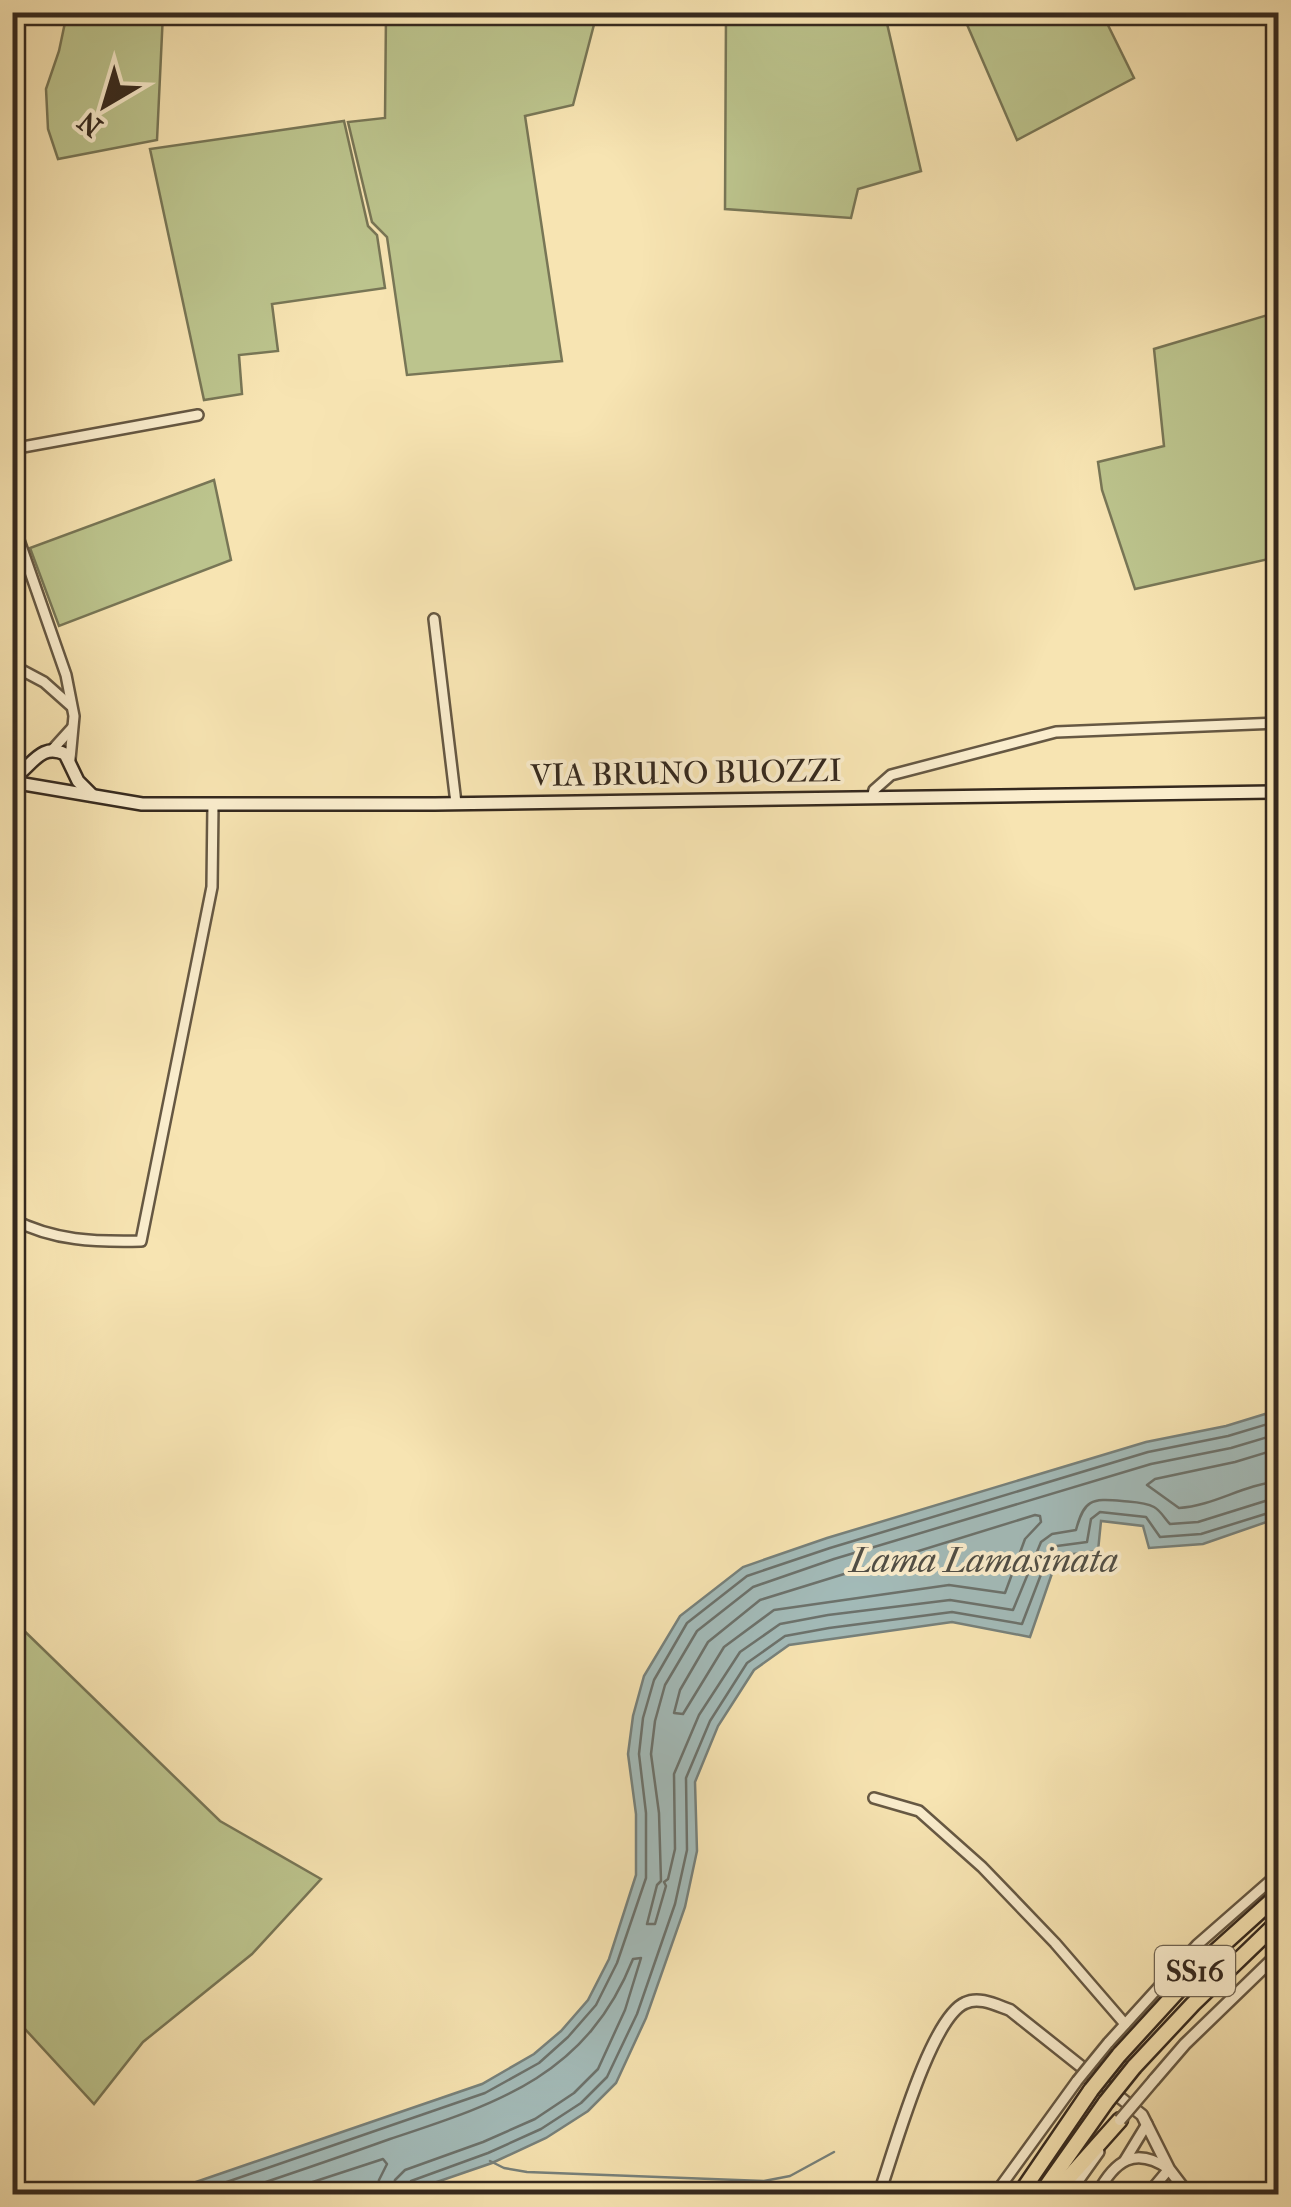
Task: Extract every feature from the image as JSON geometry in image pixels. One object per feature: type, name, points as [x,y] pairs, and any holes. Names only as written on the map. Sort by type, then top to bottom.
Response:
[{"type":"highway","name":"SS16","points":[[1020,2194],[1084,2086],[1119,2056],[1180,1987],[1278,1895]]},
{"type":"highway","name":"SS16","points":[[1041,2194],[1134,2067],[1278,1922]]},
{"type":"highway","points":[[1054,2194],[1120,2120]]},
{"type":"main road","points":[[12,781],[40,753],[53,749],[96,798]]},
{"type":"main road","points":[[32,764],[33,777],[48,788],[66,784],[71,766]]},
{"type":"main road","name":"VIA BRUNO BUOZZI","points":[[12,781],[142,804],[1277,792]]},
{"type":"street","points":[[12,449],[198,415]]},
{"type":"street","points":[[12,520],[66,675],[74,726],[71,766]]},
{"type":"street","points":[[434,620],[456,803]]},
{"type":"street","points":[[12,664],[44,682],[73,708]]},
{"type":"street","points":[[44,682],[57,682],[66,675]]},
{"type":"street","points":[[872,798],[874,790],[890,775],[1056,732],[1278,723]]},
{"type":"street","points":[[53,749],[74,726]]},
{"type":"street","points":[[1277,792],[1274,785],[1278,768]]},
{"type":"street","points":[[12,1219],[51,1235],[79,1241],[141,1241],[212,888],[213,804]]},
{"type":"street","points":[[874,1798],[919,1812],[972,1858],[1044,1932],[1124,2024]]},
{"type":"street","points":[[995,2194],[1084,2086],[1108,2042],[1196,1945],[1278,1874]]},
{"type":"street","points":[[1069,2194],[1120,2120],[1185,2044],[1278,1954]]},
{"type":"street","points":[[880,2194],[936,2035],[954,2009],[970,2000],[1010,2010],[1142,2115],[1169,2169],[1188,2194]]},
{"type":"street","points":[[1097,2194],[1136,2146],[1148,2124]]},
{"type":"street","points":[[1118,2167],[1142,2156],[1151,2157],[1169,2169]]},
{"type":"street","points":[[1148,2194],[1169,2169]]},
{"type":"green space","points":[[67,13],[163,13],[157,140],[58,159],[48,129],[46,89]]},
{"type":"green space","points":[[386,13],[597,13],[573,105],[525,116],[562,361],[407,375],[387,237],[372,222],[348,122],[385,118]]},
{"type":"green space","points":[[726,13],[905,13],[886,19],[921,171],[858,189],[851,218],[725,209]]},
{"type":"green space","points":[[962,13],[1102,13],[1134,78],[1017,140]]},
{"type":"green space","points":[[344,121],[368,226],[377,235],[385,288],[272,304],[278,351],[239,355],[242,394],[204,400],[150,149]]},
{"type":"green space","points":[[1278,312],[1278,557],[1135,589],[1102,490],[1098,462],[1164,446],[1154,349]]},
{"type":"green space","points":[[214,480],[231,560],[59,626],[30,548]]},
{"type":"green space","points":[[12,1619],[220,1821],[321,1879],[252,1954],[143,2042],[94,2104],[13,2016]]},
{"type":"water","name":"Lama Lamasinata","points":[[1278,1410],[1278,1518],[1203,1544],[1149,1548],[1143,1526],[1101,1521],[1098,1551],[1058,1556],[1030,1637],[952,1622],[789,1645],[754,1670],[718,1726],[695,1782],[697,1851],[685,1907],[646,2018],[616,2083],[588,2111],[546,2138],[492,2163],[402,2194],[161,2194],[482,2084],[534,2054],[561,2031],[588,2000],[609,1959],[636,1875],[636,1814],[628,1754],[644,1676],[680,1616],[743,1567],[1146,1442],[1226,1426]]},
{"type":"waterway","points":[[490,2161],[527,2172],[764,2181],[790,2176],[834,2152]]}]
